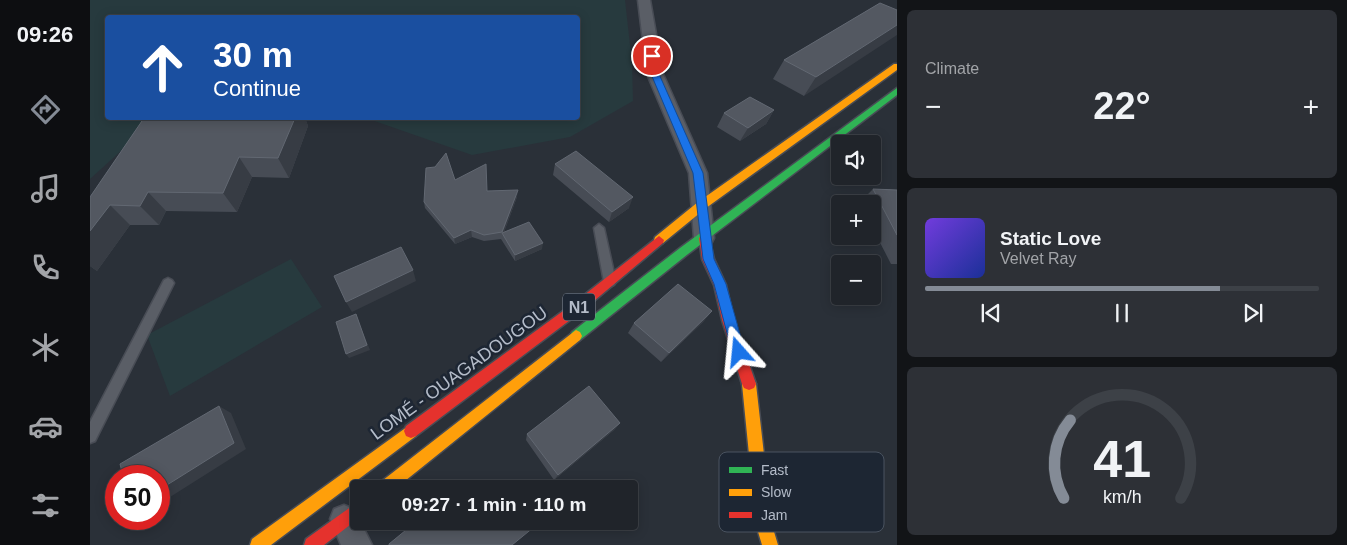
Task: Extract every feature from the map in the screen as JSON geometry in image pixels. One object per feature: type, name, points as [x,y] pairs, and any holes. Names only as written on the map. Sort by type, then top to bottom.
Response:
[{"type":"main road","name":"LOMÉ - OUAGADOUGOU","points":[[258,545],[610,281],[702,205],[897,66]]},
{"type":"main road","name":"N1","points":[[394,480],[684,251],[704,238],[897,91]]},
{"type":"main road","points":[[704,238],[708,259],[720,284],[728,320],[749,385],[756,452]]},
{"type":"main road","points":[[312,545],[350,515]]},
{"type":"main road","points":[[766,532],[770,545]]},
{"type":"street","points":[[644,0],[655,74],[698,173],[704,238]]},
{"type":"street","points":[[354,530],[357,545]]},
{"type":"lane","points":[[599,228],[610,281],[619,304]]},
{"type":"lane","points":[[90,436],[168,283]]},
{"type":"green space","points":[[90,0],[625,0],[632,63],[633,101],[570,137],[472,155],[372,120],[580,120],[580,15],[105,15],[105,120],[155,120],[90,179]]},
{"type":"green space","points":[[291,259],[322,307],[170,396],[147,335]]},
{"type":"building","points":[[880,3],[897,10],[897,25],[816,77],[784,60]]},
{"type":"building","points":[[750,97],[774,110],[748,128],[724,113]]},
{"type":"building","points":[[143,120],[294,120],[278,158],[239,157],[223,193],[148,192],[140,206],[110,205],[90,231],[90,197]]},
{"type":"building","points":[[576,151],[633,197],[612,212],[555,164]]},
{"type":"building","points":[[446,153],[455,180],[486,164],[487,191],[518,190],[502,232],[484,235],[471,230],[454,238],[424,202],[426,168],[435,167]]},
{"type":"building","points":[[873,189],[897,190],[897,235],[881,204],[881,195],[876,195]]},
{"type":"building","points":[[529,222],[543,243],[515,255],[502,233]]},
{"type":"building","points":[[401,247],[413,270],[346,302],[334,276]]},
{"type":"building","points":[[678,284],[712,311],[669,353],[634,323]]},
{"type":"building","points":[[356,314],[367,345],[346,354],[336,322]]},
{"type":"building","points":[[589,386],[620,423],[558,475],[527,434]]},
{"type":"building","points":[[219,406],[234,443],[170,483],[170,465],[120,464]]},
{"type":"building","points":[[406,530],[530,530],[512,545],[389,544]]},
{"type":"traffic: fast","points":[[576,336],[684,251],[897,91]]},
{"type":"traffic: slow","points":[[659,240],[702,205],[897,66]]},
{"type":"traffic: slow","points":[[394,480],[576,336]]},
{"type":"traffic: slow","points":[[749,384],[756,452]]},
{"type":"traffic: slow","points":[[258,545],[411,431]]},
{"type":"traffic: slow","points":[[766,532],[770,545]]},
{"type":"traffic: jam","points":[[704,238],[708,259],[720,285],[728,320],[749,384]]},
{"type":"traffic: jam","points":[[411,431],[578,307],[659,240]]},
{"type":"traffic: jam","points":[[312,545],[350,515]]},
{"type":"route","points":[[652,56],[655,74],[698,173],[704,238],[708,259],[720,284],[728,320],[739,352]]}]
